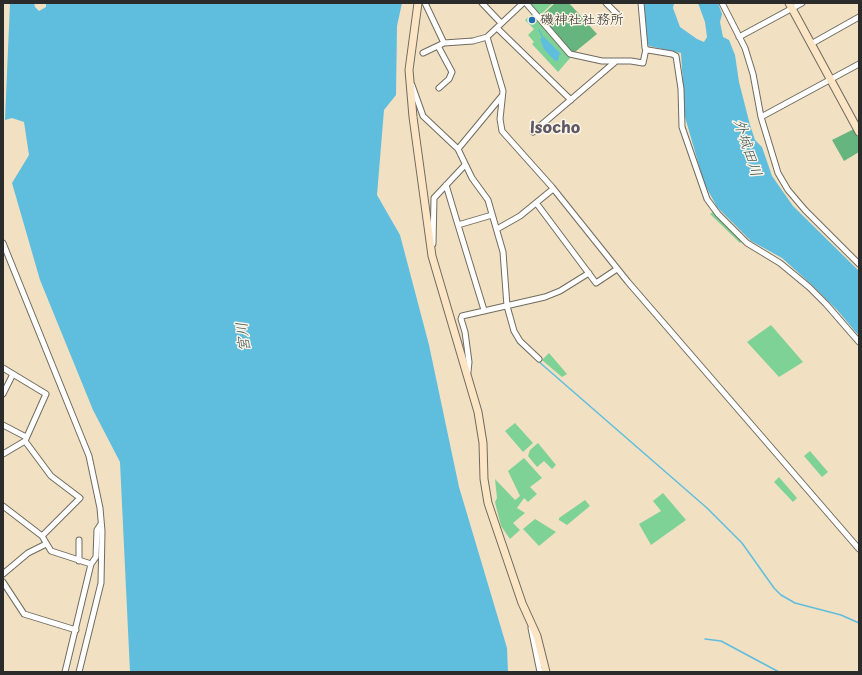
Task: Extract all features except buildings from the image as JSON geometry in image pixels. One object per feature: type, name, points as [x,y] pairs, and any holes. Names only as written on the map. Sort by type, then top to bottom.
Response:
[{"type":"main road","points":[[418,3],[409,70],[415,133],[432,256],[468,372],[484,443],[484,479],[488,503],[530,623],[537,636],[546,672]]},
{"type":"main road","points":[[790,6],[859,132]]},
{"type":"street","points":[[425,3],[444,43]]},
{"type":"street","points":[[482,3],[499,26],[571,100]]},
{"type":"street","points":[[424,53],[444,43],[473,41],[487,37],[524,3],[570,54],[590,60],[615,62],[631,61],[643,63],[646,49],[644,46],[641,3]]},
{"type":"street","points":[[606,3],[618,15]]},
{"type":"street","points":[[722,3],[740,37],[753,74],[761,117],[778,173],[788,190],[810,216],[859,264]]},
{"type":"street","points":[[740,37],[790,6],[802,3]]},
{"type":"street","points":[[811,44],[859,17]]},
{"type":"street","points":[[487,37],[501,80],[503,91],[501,97],[500,126],[502,131],[617,268],[859,549]]},
{"type":"street","points":[[438,46],[452,72],[449,79],[439,88]]},
{"type":"street","points":[[646,49],[676,56],[681,89],[682,127],[701,185],[713,208],[747,243],[780,263],[809,287],[859,342]]},
{"type":"street","points":[[533,132],[615,62]]},
{"type":"street","points":[[761,117],[859,64]]},
{"type":"street","points":[[410,80],[423,116],[458,149],[465,165],[488,200],[497,229],[505,264],[507,306],[515,335],[539,358]]},
{"type":"street","points":[[458,149],[501,97]]},
{"type":"street","points":[[432,256],[434,198],[465,165]]},
{"type":"street","points":[[446,185],[484,310]]},
{"type":"street","points":[[497,229],[537,204],[553,190]]},
{"type":"street","points":[[537,204],[596,283],[617,268]]},
{"type":"street","points":[[458,225],[492,215]]},
{"type":"street","points":[[3,244],[89,456],[101,524],[101,583],[79,672]]},
{"type":"street","points":[[468,372],[469,362],[465,332],[461,319],[462,316],[545,297],[589,273]]},
{"type":"street","points":[[3,368],[46,394],[26,439],[3,454]]},
{"type":"street","points":[[3,394],[13,374]]},
{"type":"street","points":[[3,425],[26,439],[52,476],[80,498],[42,536]]},
{"type":"street","points":[[3,506],[42,536],[52,551],[91,564]]},
{"type":"street","points":[[65,672],[91,564],[96,557],[97,530],[101,524]]},
{"type":"street","points":[[79,540],[79,561]]},
{"type":"street","points":[[3,574],[28,553],[46,544]]},
{"type":"street","points":[[3,582],[24,614],[76,630]]},
{"type":"street","points":[[530,623],[540,672]]},
{"type":"green space","points":[[528,3],[553,3],[539,16]]},
{"type":"green space","points":[[555,3],[569,3],[597,34],[575,52],[571,52],[540,17]]},
{"type":"green space","points":[[533,13],[571,57],[558,72],[532,44],[534,42],[528,35],[534,29],[525,20]]},
{"type":"green space","points":[[854,129],[859,138],[859,152],[844,161],[832,140]]},
{"type":"green space","points":[[713,212],[742,241],[740,243],[710,214]]},
{"type":"green space","points":[[771,325],[803,362],[779,377],[747,342]]},
{"type":"green space","points":[[549,353],[567,374],[562,377],[542,360]]},
{"type":"green space","points":[[515,423],[533,443],[523,452],[505,431]]},
{"type":"green space","points":[[538,443],[556,465],[552,469],[544,461],[537,467],[528,456],[530,450]]},
{"type":"green space","points":[[810,451],[828,472],[822,477],[804,456]]},
{"type":"green space","points":[[524,458],[542,478],[530,487],[537,494],[528,502],[524,498],[517,508],[525,513],[513,523],[520,530],[510,539],[501,526],[495,502],[497,498],[495,479],[515,500],[520,496],[508,471]]},
{"type":"green space","points":[[779,477],[797,498],[793,502],[774,482]]},
{"type":"green space","points":[[663,493],[686,520],[651,545],[639,524],[661,511],[653,501]]},
{"type":"green space","points":[[585,500],[590,506],[567,525],[559,520],[559,518]]},
{"type":"green space","points":[[535,519],[556,532],[539,546],[523,529]]},
{"type":"water","name":"宮川","points":[[10,3],[34,3],[35,7],[39,11],[46,7],[46,3],[402,3],[397,26],[396,95],[384,110],[377,195],[400,235],[429,345],[459,487],[507,648],[508,672],[130,672],[120,462],[93,410],[40,280],[12,183],[29,155],[24,122],[12,118],[5,120]]},
{"type":"water","name":"外城田川","points":[[642,3],[674,3],[673,8],[680,27],[704,42],[707,37],[705,22],[698,3],[718,3],[722,14],[720,22],[723,37],[729,40],[735,55],[739,82],[750,125],[755,140],[762,147],[772,176],[793,206],[859,271],[859,336],[838,311],[812,285],[782,258],[751,241],[717,207],[704,183],[685,117],[681,53],[649,46],[646,40]]},
{"type":"water","points":[[544,37],[561,54],[559,55],[558,61],[554,60],[544,49],[540,39]]},
{"type":"waterway","points":[[539,30],[543,38]]},
{"type":"waterway","points":[[511,330],[518,343],[529,353]]},
{"type":"waterway","points":[[538,361],[707,508],[742,543],[774,588],[781,595],[795,603],[841,615],[859,623]]},
{"type":"waterway","points":[[705,639],[721,641],[779,672]]},
{"type":"place","name":"磯神社社務所","points":[[532,20]]},
{"type":"district","name":"Isocho","points":[[555,129]]}]
